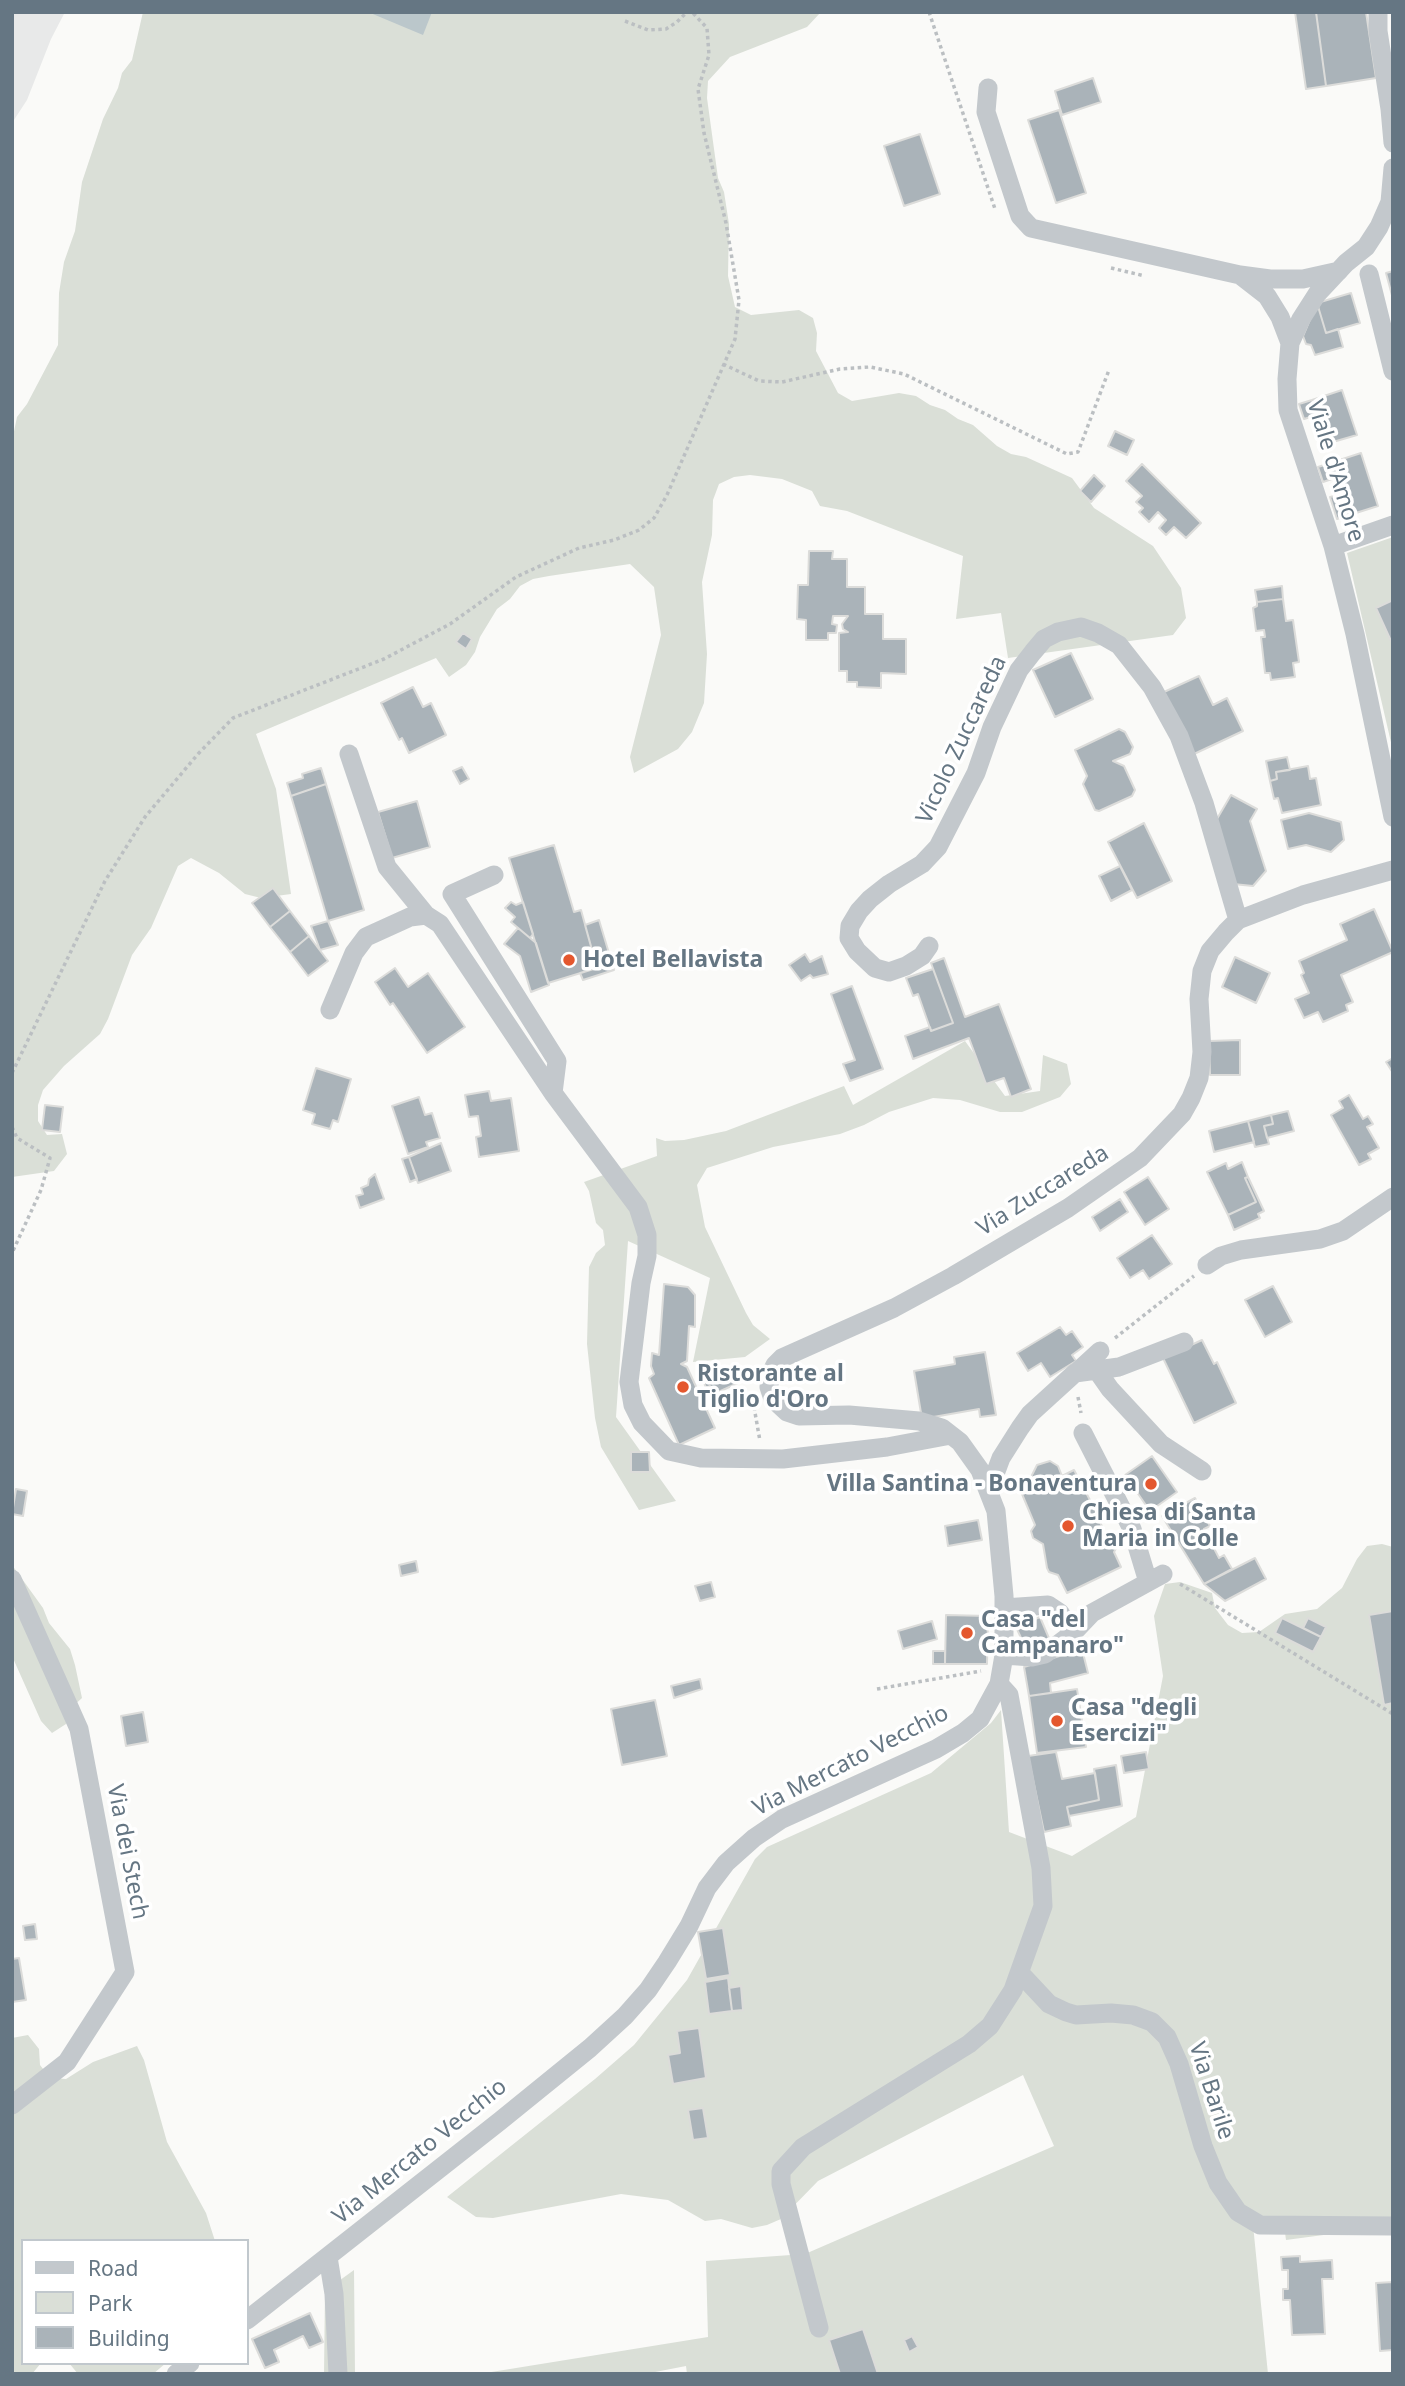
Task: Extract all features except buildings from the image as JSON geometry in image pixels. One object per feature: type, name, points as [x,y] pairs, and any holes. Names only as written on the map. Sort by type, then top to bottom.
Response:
[{"type":"street","points":[[1378,12],[1378,31],[1393,144]]},
{"type":"street","points":[[988,88],[986,112],[1020,216],[1031,228],[1240,275],[1303,279],[1339,271]]},
{"type":"street","name":"Viale d'Amore","points":[[1393,168],[1390,202],[1379,226],[1366,247],[1317,294],[1290,343],[1287,379],[1288,410],[1333,545],[1356,634],[1393,817]]},
{"type":"street","points":[[1368,274],[1393,371]]},
{"type":"street","points":[[1240,275],[1267,296],[1280,317],[1290,343]]},
{"type":"street","points":[[1333,545],[1393,525]]},
{"type":"street","name":"Vicolo Zuccareda","points":[[929,946],[922,956],[906,967],[889,972],[875,968],[857,951],[849,938],[850,926],[870,899],[888,884],[922,864],[938,847],[976,773],[992,727],[1019,670],[1044,639],[1081,627],[1119,645],[1152,687],[1179,736],[1204,803],[1238,920]]},
{"type":"street","points":[[349,754],[387,867],[426,915],[440,924],[553,1093],[638,1207],[647,1235],[647,1256],[641,1283],[629,1382],[633,1405],[642,1423],[669,1451],[701,1458],[783,1459],[887,1447],[946,1432]]},
{"type":"street","name":"Via Zuccareda","points":[[946,1432],[919,1421],[898,1418],[799,1416],[787,1412],[774,1399],[769,1387],[769,1375],[782,1358],[894,1308],[953,1276],[1068,1208],[1140,1158],[1182,1114],[1199,1077],[1202,1052],[1199,999],[1202,971],[1210,951],[1238,920],[1303,895],[1393,870]]},
{"type":"street","points":[[494,875],[452,894],[557,1061],[553,1093]]},
{"type":"street","points":[[330,1010],[354,953],[366,937],[410,917],[426,915]]},
{"type":"street","points":[[1207,1265],[1221,1256],[1241,1250],[1320,1240],[1343,1231],[1393,1197]]},
{"type":"street","points":[[989,1490],[1001,1458],[1030,1413],[1075,1373],[1098,1360],[1119,1367],[1184,1342]]},
{"type":"street","points":[[1098,1360],[1110,1389],[1161,1444],[1202,1471]]},
{"type":"street","name":"Via Mercato Vecchio","points":[[248,2319],[590,2048],[625,2015],[648,1990],[667,1962],[708,1888],[726,1863],[754,1838],[782,1819],[936,1749],[980,1719],[1001,1669],[1004,1608],[999,1531],[981,1470],[969,1452],[946,1432]]},
{"type":"street","points":[[818,2328],[780,2184],[781,2171],[803,2147],[969,2044],[990,2026],[1005,2006],[1020,1973],[1043,1906],[1041,1868],[1009,1695],[1001,1669],[1045,1654],[1073,1633],[1091,1613],[1155,1578],[1083,1433]]},
{"type":"street","name":"Via dei Stech","points":[[12,1579],[79,1729],[125,1972],[67,2062],[12,2105]]},
{"type":"street","points":[[1004,1608],[1048,1605],[1060,1613],[1073,1633]]},
{"type":"street","name":"Via Barile","points":[[1020,1973],[1049,2004],[1066,2012],[1076,2015],[1133,2015],[1152,2022],[1167,2038],[1179,2064],[1203,2146],[1218,2183],[1238,2212],[1260,2225],[1393,2226]]},
{"type":"street","points":[[328,2257],[334,2294],[338,2374]]},
{"type":"path","points":[[12,1073],[105,881],[145,817],[198,754],[233,718],[384,659],[450,624],[516,577],[558,556],[639,530],[654,518],[667,495],[735,339],[739,300],[726,223],[704,133],[698,89],[709,55],[708,28],[689,12],[666,29],[648,30],[625,21]]},
{"type":"path","points":[[723,364],[760,381],[782,382],[840,369],[870,367],[904,374],[1067,454],[1078,452],[1109,370]]},
{"type":"path","points":[[12,1128],[17,1138],[50,1158],[41,1190],[12,1253]]},
{"type":"path","points":[[1098,1360],[1207,1265]]},
{"type":"path","points":[[1075,1373],[1083,1433]]},
{"type":"path","points":[[1155,1578],[1393,1714]]},
{"type":"path","points":[[877,1689],[1001,1669]]},
{"type":"shaded area","points":[[12,12],[65,12],[51,39],[27,100],[12,123]]},
{"type":"shaded area","points":[[368,12],[432,12],[423,35]]},
{"type":"green space","points":[[143,12],[821,12],[807,27],[730,57],[708,81],[707,98],[718,178],[724,192],[729,224],[728,276],[735,307],[751,315],[799,310],[813,318],[817,333],[816,351],[838,393],[852,401],[899,393],[916,396],[973,425],[997,446],[1011,454],[1026,457],[1072,478],[1094,508],[1153,546],[1181,588],[1186,618],[1173,635],[1008,658],[1001,613],[956,619],[963,556],[847,511],[820,506],[812,491],[782,479],[750,475],[734,477],[719,484],[713,500],[712,535],[702,582],[707,654],[704,703],[692,732],[678,749],[634,773],[630,757],[661,635],[654,587],[630,564],[533,579],[520,586],[510,599],[497,609],[466,665],[449,677],[436,658],[256,734],[276,789],[291,894],[261,898],[245,894],[219,873],[191,858],[178,866],[151,928],[132,955],[100,1034],[64,1066],[43,1090],[38,1105],[38,1121],[47,1135],[62,1134],[67,1154],[54,1171],[12,1177],[12,441],[17,417],[27,404],[58,345],[59,293],[64,262],[75,231],[82,182],[103,119],[122,73],[132,60]]},
{"type":"green space","points":[[1393,537],[1393,751],[1347,553]]},
{"type":"green space","points":[[965,1041],[1005,1096],[1040,1091],[1043,1055],[1067,1064],[1071,1084],[1060,1097],[1022,1112],[1000,1112],[960,1100],[933,1098],[889,1112],[840,1134],[773,1147],[707,1168],[697,1185],[705,1227],[746,1313],[753,1325],[770,1339],[745,1357],[693,1362],[710,1278],[628,1241],[616,1417],[676,1501],[639,1510],[601,1447],[595,1418],[587,1344],[589,1267],[596,1253],[605,1245],[603,1230],[596,1223],[589,1191],[584,1182],[657,1156],[656,1138],[665,1141],[684,1140],[726,1131],[844,1086],[853,1105]]},
{"type":"green space","points":[[1382,1544],[1393,1547],[1393,2231],[1361,2230],[1286,2240],[1284,2225],[1252,2215],[1268,2374],[687,2374],[686,2366],[645,2374],[479,2374],[708,2337],[706,2261],[805,2254],[1054,2146],[1023,2075],[818,2181],[781,2219],[767,2225],[752,2228],[721,2219],[705,2221],[668,2200],[621,2194],[493,2218],[476,2217],[447,2197],[634,2045],[687,1980],[755,1859],[767,1847],[931,1773],[991,1723],[1001,1710],[1009,1832],[1072,1856],[1136,1817],[1163,1676],[1154,1616],[1165,1584],[1180,1582],[1212,1593],[1215,1608],[1228,1625],[1242,1633],[1259,1632],[1285,1614],[1317,1609],[1342,1588],[1367,1546]]},
{"type":"green space","points":[[12,1565],[43,1608],[49,1623],[70,1649],[75,1665],[82,1698],[70,1709],[66,1724],[52,1733],[41,1721],[12,1656]]},
{"type":"green space","points":[[28,2035],[39,2049],[40,2065],[50,2078],[66,2079],[93,2062],[137,2046],[144,2060],[167,2142],[206,2213],[214,2239],[21,2239],[21,2365],[39,2365],[32,2374],[12,2374],[12,2038]]},
{"type":"green space","points":[[354,2270],[355,2374],[324,2374],[325,2291]]},
{"type":"green space","points":[[71,2365],[164,2365],[153,2374],[78,2374]]},
{"type":"place","name":"Hotel Bellavista","points":[[569,960]]},
{"type":"place","name":"Ristorante al Tiglio d'Oro","points":[[683,1387]]},
{"type":"place","name":"Villa Santina - Bonaventura","points":[[1151,1484]]},
{"type":"place","name":"Chiesa di Santa Maria in Colle","points":[[1068,1526]]},
{"type":"place","name":"Casa \"del Campanaro\"","points":[[967,1633]]},
{"type":"place","name":"Casa \"degli Esercizi\"","points":[[1057,1721]]}]
